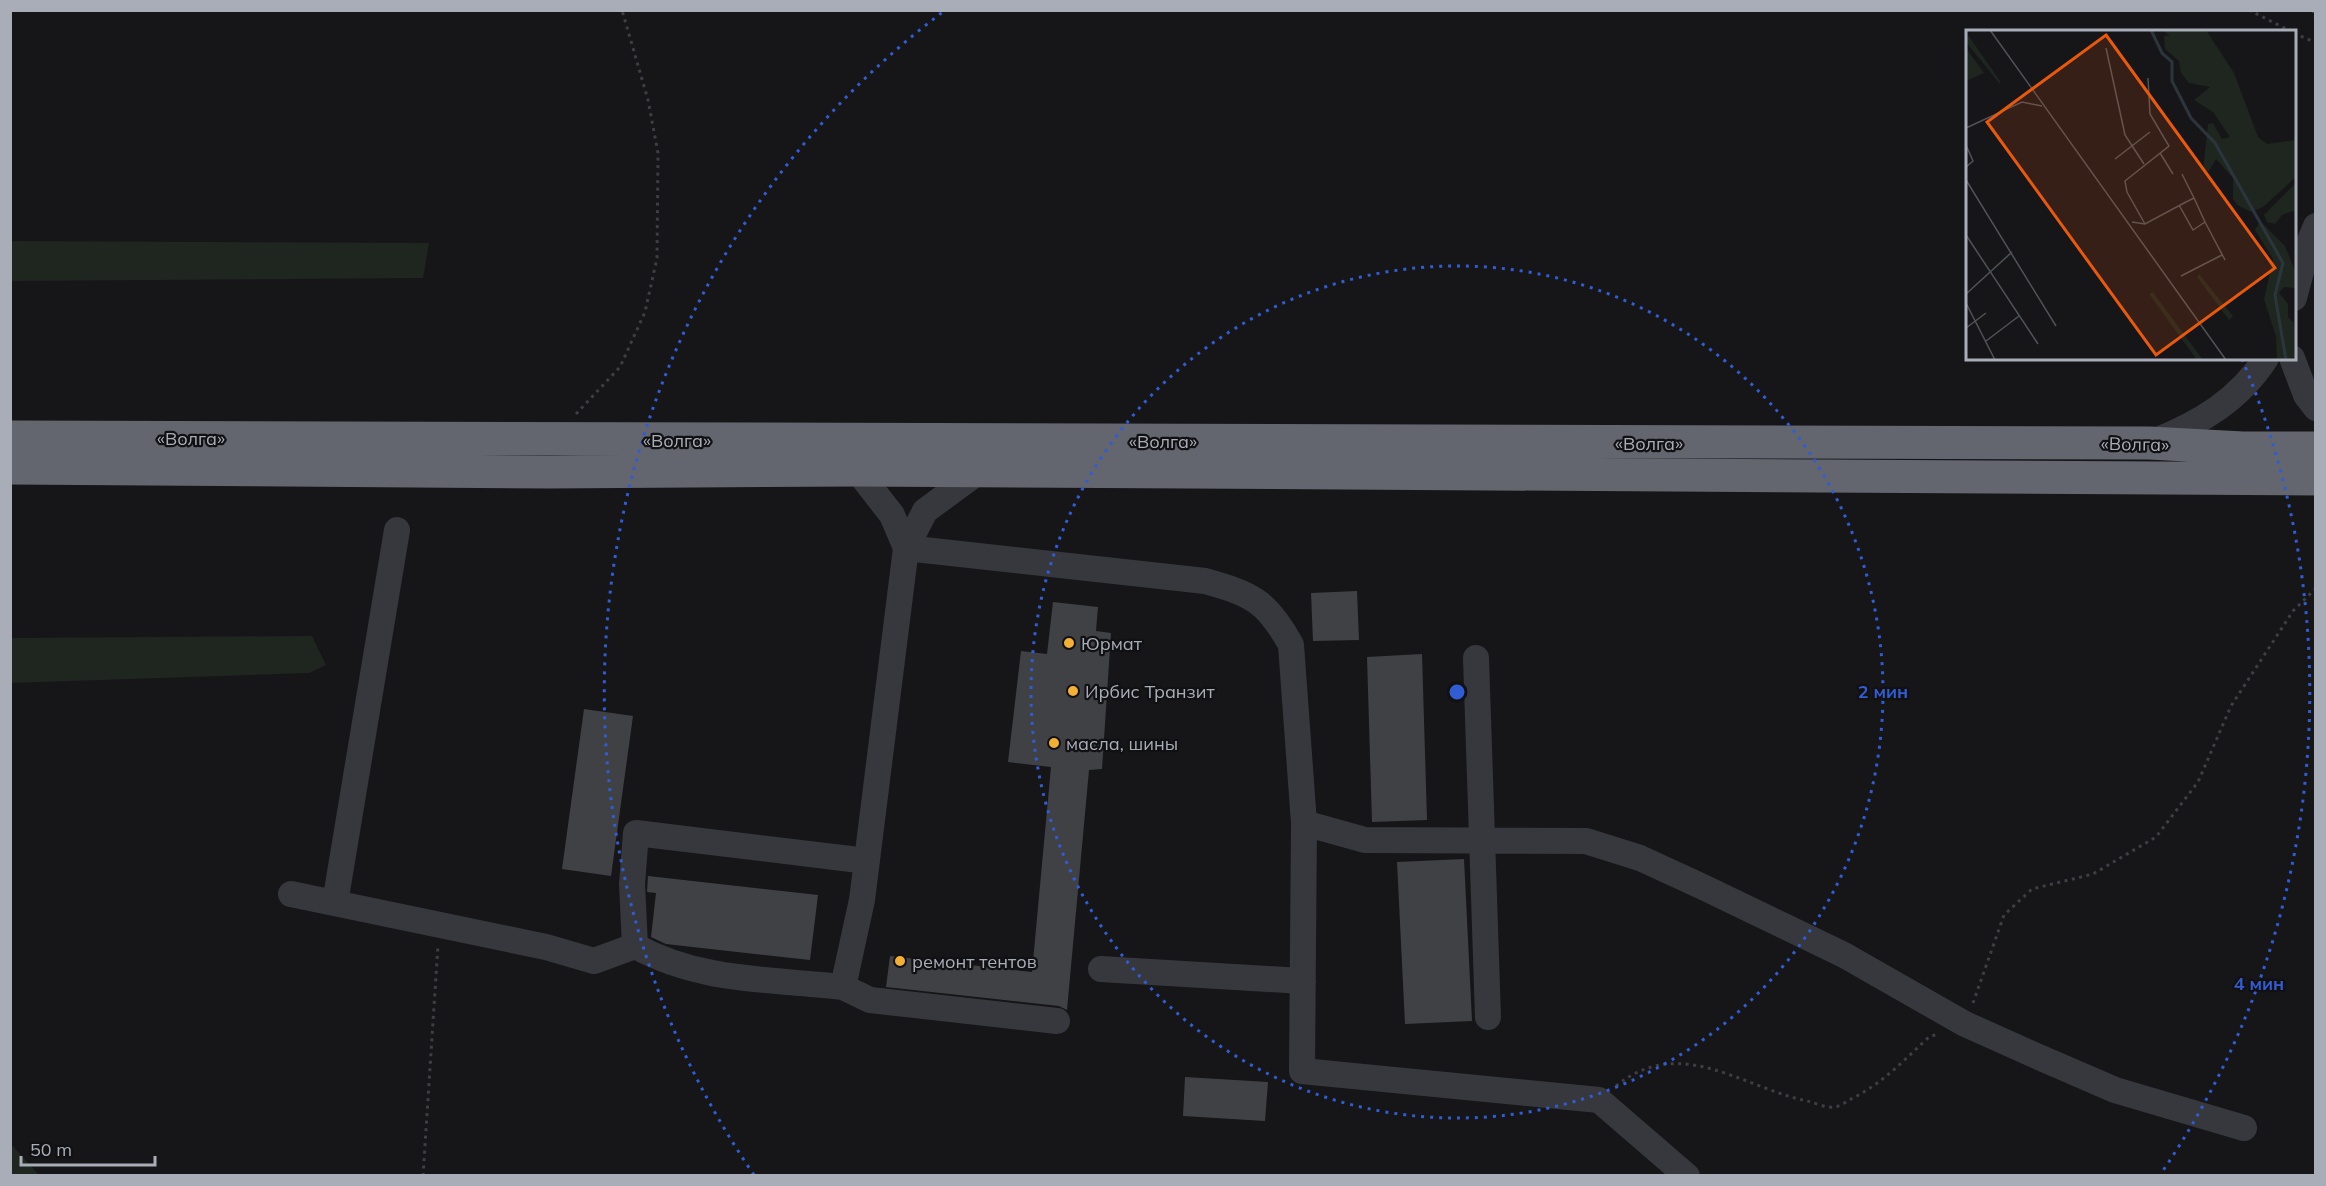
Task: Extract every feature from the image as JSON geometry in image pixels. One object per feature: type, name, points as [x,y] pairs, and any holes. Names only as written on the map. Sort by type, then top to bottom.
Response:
[{"type":"highway","name":"«Волга»","points":[[10,437],[2149,443],[2243,448],[2316,448]]},
{"type":"highway","name":"«Волга»","points":[[10,468],[538,472],[857,470],[2316,479]]},
{"type":"street","points":[[2296,294],[2308,245],[2316,226]]},
{"type":"street","points":[[2149,443],[2194,425],[2236,394],[2264,360]]},
{"type":"street","points":[[2293,360],[2306,395],[2316,408]]},
{"type":"street","points":[[857,470],[892,515],[906,548]]},
{"type":"street","points":[[843,987],[862,900],[906,548],[925,512],[978,472]]},
{"type":"street","points":[[335,903],[397,531]]},
{"type":"street","points":[[906,548],[1205,581],[1242,591],[1263,605],[1278,621],[1291,645],[1304,823],[1302,1071],[1599,1100],[1687,1176]]},
{"type":"street","points":[[1476,658],[1488,1017]]},
{"type":"street","points":[[1304,823],[1365,840],[1586,841],[1640,858],[1844,955],[1965,1024],[2115,1090],[2244,1128]]},
{"type":"street","points":[[635,946],[632,884],[636,833],[867,861]]},
{"type":"street","points":[[291,894],[546,947],[594,961],[635,946],[658,958],[707,974],[843,987],[870,1000],[1057,1021]]},
{"type":"street","points":[[1101,969],[1303,981]]},
{"type":"path","points":[[552,439],[620,367],[645,312],[657,258],[658,153],[648,100],[622,10]]},
{"type":"path","points":[[2249,10],[2290,30]]},
{"type":"path","points":[[2313,10],[2316,21]]},
{"type":"path","points":[[2296,33],[2316,43]]},
{"type":"path","points":[[1599,1100],[1628,1077],[1652,1066],[1680,1062],[1722,1071],[1787,1097],[1834,1107],[1875,1088],[1929,1037],[1965,1024],[2004,915],[2032,889],[2092,874],[2156,837],[2198,782],[2238,696],[2293,611],[2316,588]]},
{"type":"path","points":[[423,1176],[439,925]]},
{"type":"shaded area","points":[[10,241],[429,243],[423,278],[11,281]]},
{"type":"shaded area","points":[[312,636],[326,665],[309,673],[11,683],[11,638]]},
{"type":"shaded area","points":[[11,1144],[39,1175],[11,1175]]},
{"type":"building","points":[[1357,591],[1359,640],[1313,641],[1311,593]]},
{"type":"building","points":[[1053,602],[1098,607],[1096,631],[1111,633],[1102,769],[1089,770],[1067,1010],[1059,1006],[886,987],[890,956],[1032,972],[1051,767],[1008,762],[1021,651],[1047,654]]},
{"type":"building","points":[[1422,654],[1427,820],[1372,822],[1367,657]]},
{"type":"building","points":[[584,709],[633,716],[611,876],[562,869]]},
{"type":"building","points":[[1464,859],[1472,1021],[1405,1024],[1397,862]]},
{"type":"building","points":[[648,876],[818,895],[810,960],[666,944],[651,937],[656,893],[647,892]]},
{"type":"building","points":[[1185,1077],[1268,1082],[1265,1121],[1183,1116]]},
{"type":"place","name":"Юрмат","points":[[1069,643]]},
{"type":"place","name":"Ирбис Транзит","points":[[1073,691]]},
{"type":"place","name":"масла, шины","points":[[1054,743]]},
{"type":"place","name":"ремонт тентов","points":[[900,961]]}]
